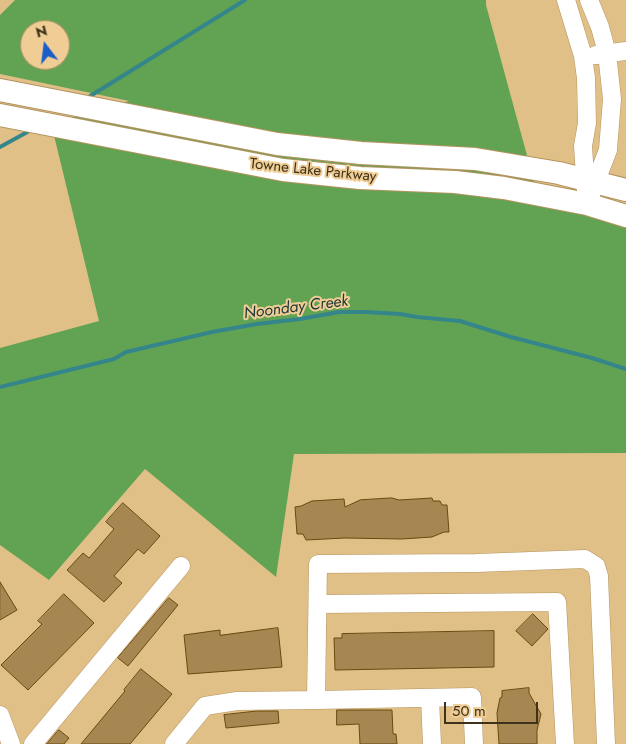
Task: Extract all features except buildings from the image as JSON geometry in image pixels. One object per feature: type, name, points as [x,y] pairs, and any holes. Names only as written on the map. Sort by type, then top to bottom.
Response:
[{"type":"main road","name":"Towne Lake Parkway","points":[[0,90],[234,137],[318,150],[475,159],[514,164],[591,180],[626,190]]},
{"type":"main road","name":"Towne Lake Parkway","points":[[0,115],[283,170],[360,178],[455,182],[504,188],[587,204],[626,216]]},
{"type":"street","points":[[566,0],[583,56],[588,98],[587,123],[583,146],[591,180]]},
{"type":"street","points":[[587,204],[591,180],[608,150],[612,119],[612,99],[607,53],[600,27],[589,0]]},
{"type":"street","points":[[583,56],[626,51]]},
{"type":"street","points":[[316,700],[318,564],[477,563],[585,559],[596,566],[599,576],[606,744]]},
{"type":"street","points":[[34,744],[181,566]]},
{"type":"street","points":[[318,604],[556,602],[565,744]]},
{"type":"street","points":[[174,744],[205,706],[237,701],[472,697],[474,744]]},
{"type":"street","points":[[430,698],[432,744]]},
{"type":"street","points":[[0,715],[12,744]]},
{"type":"green space","points":[[15,0],[486,0],[537,192],[626,221],[626,453],[294,454],[276,577],[145,469],[49,580],[0,545],[0,348],[99,321],[51,123],[129,101],[0,74],[0,15]]},
{"type":"waterway","name":"Noonday Creek","points":[[87,98],[245,0]]},
{"type":"waterway","name":"Noonday Creek","points":[[0,147],[31,130]]},
{"type":"waterway","name":"Noonday Creek","points":[[0,387],[114,359],[126,352],[212,332],[339,312],[400,314],[460,321],[626,369]]}]
